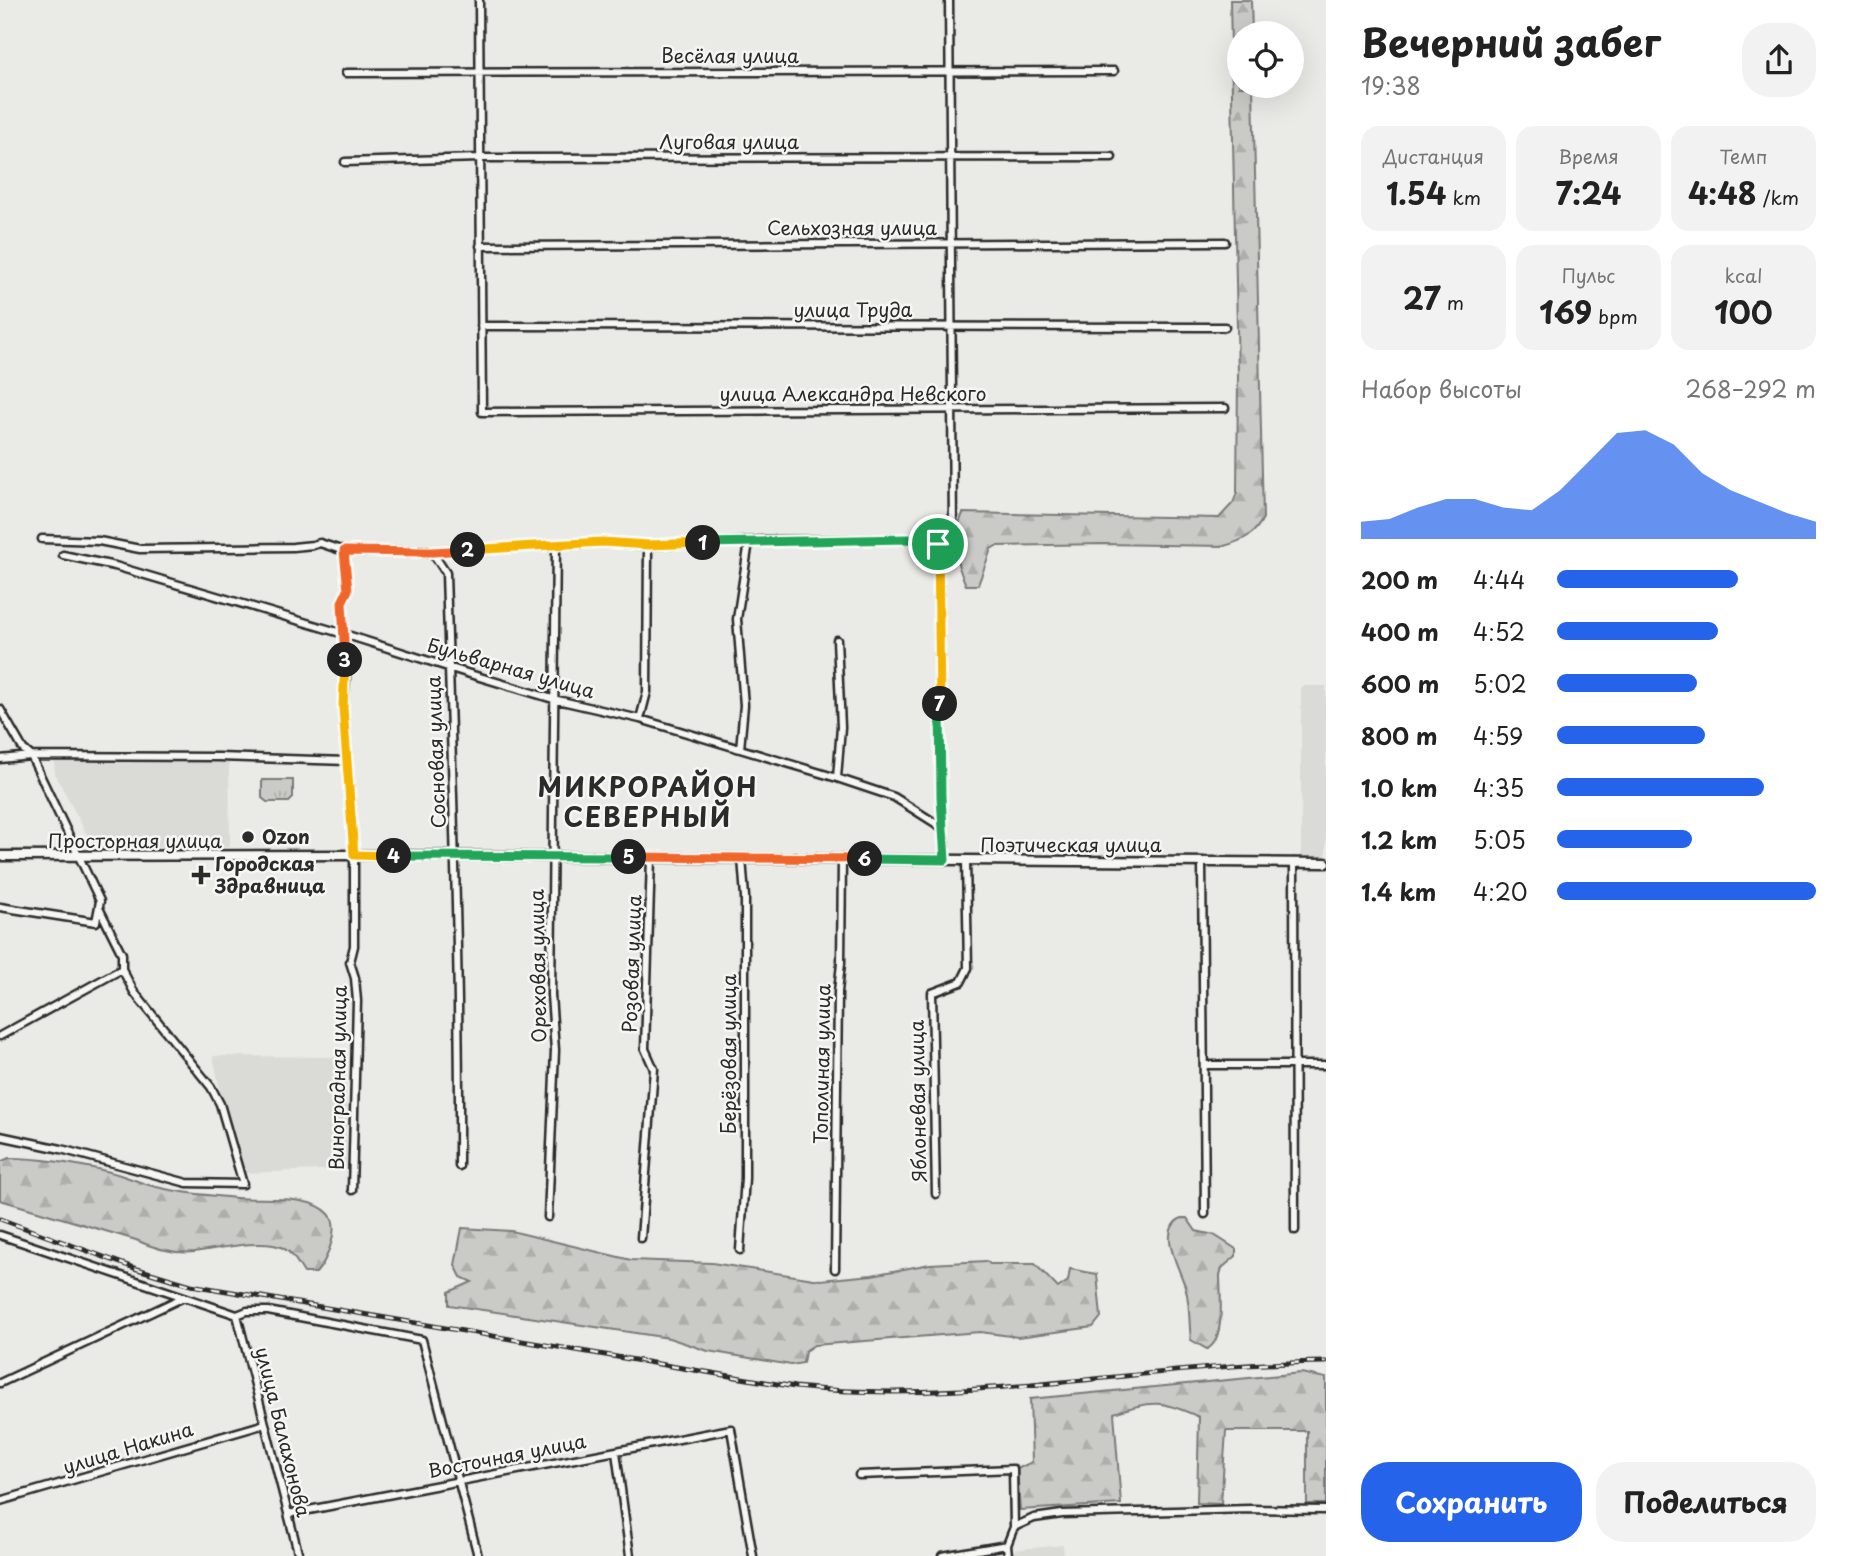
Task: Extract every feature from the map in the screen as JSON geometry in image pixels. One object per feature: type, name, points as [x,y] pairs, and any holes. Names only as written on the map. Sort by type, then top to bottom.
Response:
[{"type":"street","points":[[478,0],[481,326]]},
{"type":"street","points":[[42,539],[99,541],[140,549],[293,547],[320,543],[344,551],[432,552],[602,542],[648,545],[908,539],[938,544],[947,539],[953,532],[949,0]]},
{"type":"street","name":"Весёлая улица","points":[[346,73],[1114,71]]},
{"type":"street","name":"Луговая улица","points":[[345,162],[480,158],[1112,157]]},
{"type":"street","name":"Сельхозная улица","points":[[480,246],[1225,242]]},
{"type":"street","name":"улица Труда","points":[[481,326],[1225,327]]},
{"type":"street","name":"улица Александра Невского","points":[[481,326],[482,412],[1225,408]]},
{"type":"street","points":[[740,749],[744,705],[737,619],[749,541]]},
{"type":"street","points":[[938,544],[941,797],[945,860]]},
{"type":"street","name":"Ореховая улица","points":[[548,1217],[555,1050],[551,995],[556,545]]},
{"type":"street","points":[[640,719],[648,692],[648,545]]},
{"type":"street","name":"Виноградная улица","points":[[344,551],[348,590],[342,602],[346,678],[343,708],[354,855],[354,946],[350,962],[357,1001],[352,1190]]},
{"type":"street","name":"Сосновая улица","points":[[432,552],[446,573],[460,1038],[459,1166]]},
{"type":"street","name":"Бульварная улица","points":[[63,555],[115,566],[554,699],[640,719],[837,778],[894,797],[943,828]]},
{"type":"street","points":[[836,640],[841,727],[837,778]]},
{"type":"street","points":[[0,709],[23,749],[31,756],[100,901],[96,922],[0,907]]},
{"type":"street","points":[[0,759],[31,756],[219,757],[347,761]]},
{"type":"street","name":"Поэтическая улица","points":[[354,855],[1326,863]]},
{"type":"street","name":"Просторная улица","points":[[0,856],[78,858],[354,855]]},
{"type":"street","name":"Розовая улица","points":[[641,1238],[654,1069],[645,1049],[651,858]]},
{"type":"street","name":"Берёзовая улица","points":[[740,1250],[745,1178],[745,897],[742,858]]},
{"type":"street","name":"Тополиная улица","points":[[835,1269],[842,859]]},
{"type":"street","name":"Яблоневая улица","points":[[936,1195],[932,993],[961,982],[968,968],[966,860]]},
{"type":"street","points":[[1202,862],[1205,1214]]},
{"type":"street","points":[[1294,862],[1295,1230]]},
{"type":"street","points":[[0,1136],[61,1149],[187,1183],[243,1184],[220,1104],[211,1087],[134,992],[122,969],[122,954],[99,908]]},
{"type":"street","points":[[0,1036],[122,969]]},
{"type":"street","points":[[1205,1065],[1326,1065]]},
{"type":"street","points":[[0,1235],[237,1315],[247,1311],[268,1311],[422,1339],[478,1556]]},
{"type":"street","points":[[0,1383],[184,1297]]},
{"type":"street","name":"улица Балахонова","points":[[237,1315],[299,1556]]},
{"type":"street","name":"улица Накина","points":[[0,1501],[265,1423]]},
{"type":"street","name":"Восточная улица","points":[[288,1514],[731,1429],[753,1556]]},
{"type":"street","points":[[616,1452],[630,1556]]},
{"type":"street","points":[[859,1475],[1013,1469],[1014,1527],[1007,1545],[1009,1556]]},
{"type":"street","points":[[1014,1527],[1034,1518],[1062,1514],[1250,1509],[1326,1510]]},
{"type":"street","points":[[942,1556],[1007,1545]]},
{"type":"shaded area","points":[[1301,686],[1326,686],[1326,856],[1301,856]]},
{"type":"shaded area","points":[[54,760],[229,763],[230,847],[94,848],[55,774]]},
{"type":"shaded area","points":[[213,1056],[346,1057],[346,1169],[244,1173]]},
{"type":"shaded area","points":[[1063,1545],[1064,1556],[1013,1556],[1012,1550]]},
{"type":"green space","points":[[1230,0],[1251,0],[1252,21],[1230,21]]},
{"type":"green space","points":[[1232,98],[1253,98],[1263,518],[1247,536],[1224,546],[996,546],[991,549],[978,585],[966,585],[956,550],[957,532],[963,513],[1219,518],[1233,503],[1237,493],[1238,376]]},
{"type":"green space","points":[[262,780],[293,780],[293,798],[289,802],[267,802],[262,798]]},
{"type":"green space","points":[[9,1158],[85,1166],[179,1192],[310,1203],[321,1207],[332,1220],[331,1245],[316,1273],[304,1273],[290,1253],[275,1245],[252,1244],[195,1252],[157,1248],[0,1200],[0,1162]]},
{"type":"green space","points":[[1181,1218],[1187,1218],[1196,1231],[1214,1235],[1236,1249],[1236,1256],[1222,1268],[1219,1327],[1213,1344],[1207,1349],[1191,1340],[1184,1282],[1170,1242],[1170,1232]]},
{"type":"green space","points":[[462,1228],[511,1231],[631,1260],[712,1263],[820,1280],[872,1275],[930,1264],[986,1261],[990,1264],[1035,1264],[1058,1288],[1068,1281],[1070,1269],[1097,1274],[1101,1317],[1093,1327],[1018,1337],[980,1332],[814,1345],[805,1351],[803,1363],[791,1365],[708,1351],[669,1338],[449,1305],[449,1292],[472,1282],[461,1277],[455,1265]]},
{"type":"green space","points":[[1301,1373],[1326,1378],[1326,1504],[1307,1504],[1307,1431],[1226,1431],[1221,1504],[1197,1503],[1199,1417],[1175,1407],[1148,1404],[1114,1413],[1121,1504],[1020,1510],[1017,1469],[1032,1462],[1030,1399]]},
{"type":"railway","points":[[0,1219],[134,1268],[191,1285],[795,1387],[861,1391],[994,1388],[1193,1369],[1326,1362]]},
{"type":"place","name":"Ozon","points":[[248,837]]},
{"type":"place","name":"Городская Здравница","points":[[201,875]]},
{"type":"district","name":"МИКРОРАЙОН СЕВЕРНЫЙ","points":[[648,803]]},
{"type":"route","points":[[908,539],[938,544],[941,797],[945,860],[354,855],[343,708],[346,678],[342,602],[348,590],[344,551],[432,552],[602,542],[648,545],[766,540],[908,539]]}]
